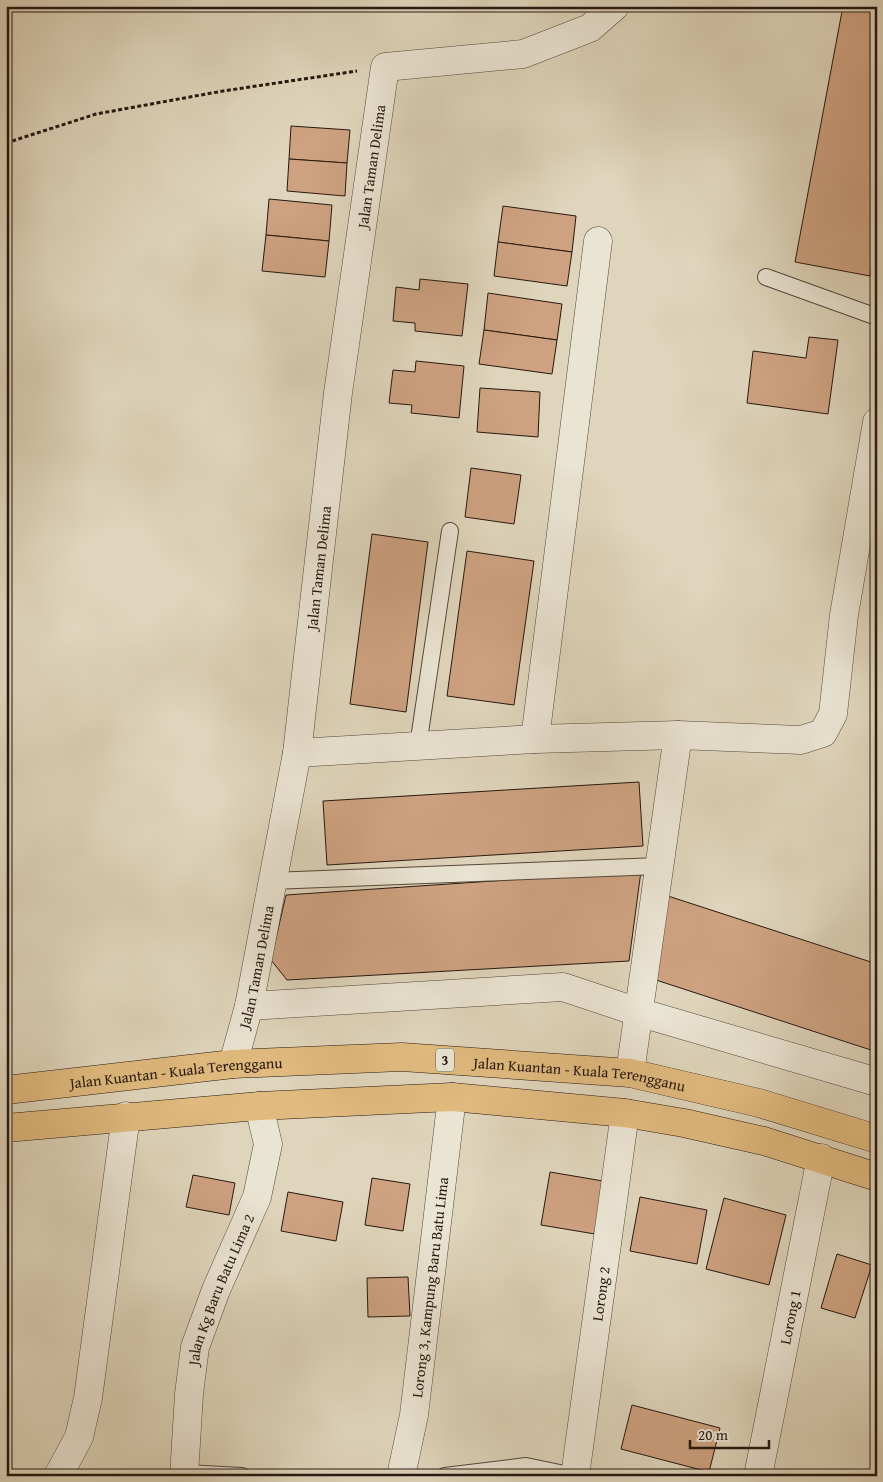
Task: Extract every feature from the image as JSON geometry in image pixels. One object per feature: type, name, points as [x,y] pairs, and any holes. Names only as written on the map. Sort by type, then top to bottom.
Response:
[{"type":"highway","name":"Jalan Kuantan - Kuala Terengganu","points":[[6,1090],[233,1064],[402,1057],[630,1073],[759,1103],[877,1139]]},
{"type":"highway","points":[[6,1128],[126,1116],[259,1106],[452,1097],[625,1113],[684,1123],[764,1141],[877,1177]]},
{"type":"street","points":[[385,68],[523,54],[590,28],[615,6]]},
{"type":"street","name":"Jalan Taman Delima","points":[[233,1064],[249,1006],[271,881],[298,753],[338,393],[385,68]]},
{"type":"street","points":[[536,739],[598,241]]},
{"type":"street","points":[[298,753],[536,739],[678,735],[801,740],[822,733],[833,714],[844,615],[877,422]]},
{"type":"street","points":[[630,1073],[678,735]]},
{"type":"street","points":[[249,1006],[563,987],[638,1012],[877,1082]]},
{"type":"street","name":"Lorong 3, Kampung Baru Batu Lima","points":[[402,1476],[414,1415],[452,1097]]},
{"type":"street","name":"Jalan Kg Baru Batu Lima 2","points":[[185,1474],[189,1394],[195,1347],[216,1290],[256,1197],[268,1144],[259,1106]]},
{"type":"street","name":"Lorong 2","points":[[575,1476],[625,1113]]},
{"type":"street","points":[[58,1476],[79,1437],[88,1398],[126,1116]]},
{"type":"street","name":"Lorong 1","points":[[758,1476],[821,1158]]},
{"type":"lane","points":[[766,277],[877,317]]},
{"type":"lane","points":[[418,746],[450,531]]},
{"type":"lane","points":[[271,881],[659,866]]},
{"type":"lane","points":[[445,1476],[526,1466],[575,1476]]},
{"type":"lane","points":[[185,1474],[242,1476]]},
{"type":"path","points":[[6,143],[96,114],[223,91],[385,68]]},
{"type":"building","points":[[843,6],[877,6],[877,239],[870,276],[795,262]]},
{"type":"building","points":[[291,126],[350,130],[347,163],[289,159]]},
{"type":"building","points":[[289,159],[347,163],[345,196],[287,191]]},
{"type":"building","points":[[269,199],[332,205],[329,241],[266,235]]},
{"type":"building","points":[[503,206],[576,216],[572,252],[498,242]]},
{"type":"building","points":[[266,235],[329,241],[325,277],[262,271]]},
{"type":"building","points":[[498,242],[572,252],[567,286],[494,276]]},
{"type":"building","points":[[420,279],[468,284],[462,336],[415,331],[415,323],[393,321],[396,287],[419,290]]},
{"type":"building","points":[[488,293],[562,304],[557,340],[484,330]]},
{"type":"building","points":[[484,330],[557,340],[552,374],[479,364]]},
{"type":"building","points":[[809,337],[838,340],[828,414],[747,403],[753,351],[806,358]]},
{"type":"building","points":[[416,361],[464,366],[459,418],[411,413],[412,405],[389,403],[393,370],[415,372]]},
{"type":"building","points":[[480,388],[540,392],[538,437],[477,432]]},
{"type":"building","points":[[471,468],[521,475],[514,524],[465,517]]},
{"type":"building","points":[[372,534],[428,542],[406,712],[350,704]]},
{"type":"building","points":[[467,551],[534,561],[514,705],[447,696]]},
{"type":"building","points":[[639,782],[643,846],[327,865],[323,801]]},
{"type":"building","points":[[641,871],[629,961],[287,980],[271,960],[286,895]]},
{"type":"building","points":[[668,896],[877,964],[877,1052],[656,980]]},
{"type":"building","points":[[550,1172],[603,1181],[595,1234],[541,1225]]},
{"type":"building","points":[[193,1175],[235,1183],[229,1215],[186,1207]]},
{"type":"building","points":[[372,1178],[410,1184],[403,1231],[365,1225]]},
{"type":"building","points":[[288,1192],[343,1202],[336,1241],[281,1231]]},
{"type":"building","points":[[640,1197],[707,1210],[697,1264],[630,1251]]},
{"type":"building","points":[[724,1198],[786,1215],[769,1285],[706,1269]]},
{"type":"building","points":[[837,1254],[872,1265],[855,1318],[821,1308]]},
{"type":"building","points":[[408,1277],[410,1316],[368,1317],[367,1278]]},
{"type":"building","points":[[632,1405],[720,1428],[709,1472],[621,1449]]}]
